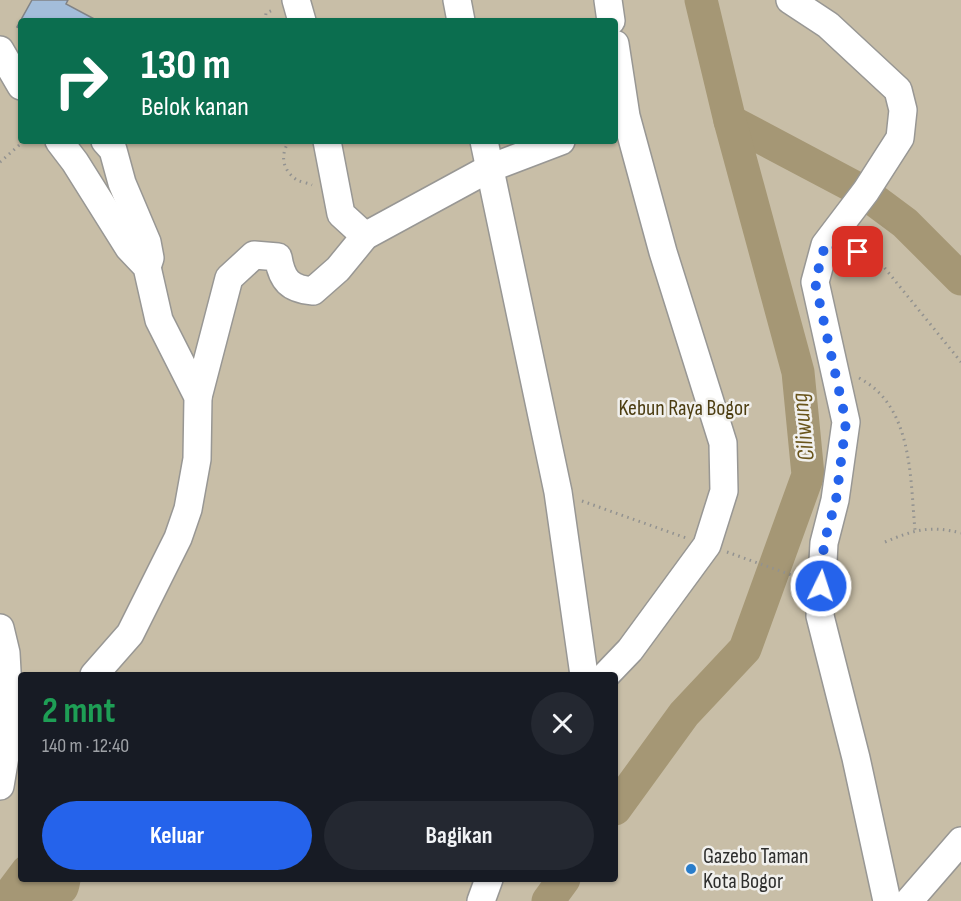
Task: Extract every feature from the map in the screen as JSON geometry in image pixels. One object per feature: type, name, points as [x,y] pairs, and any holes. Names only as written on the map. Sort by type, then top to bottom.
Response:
[{"type":"lane","points":[[296,0],[301,18]]},
{"type":"lane","points":[[457,0],[460,18]]},
{"type":"lane","points":[[608,0],[611,18]]},
{"type":"lane","points":[[790,0],[828,24],[898,90],[903,110],[900,138],[866,191],[825,245],[815,282],[846,422],[836,500],[824,543],[820,616],[856,758],[887,901]]},
{"type":"lane","points":[[0,50],[18,81]]},
{"type":"lane","points":[[609,672],[649,626],[707,545],[724,491],[723,443],[620,118],[618,88]]},
{"type":"lane","points":[[61,144],[129,248],[147,267],[159,320],[198,397]]},
{"type":"lane","points":[[112,144],[122,183],[147,242],[150,258],[147,267]]},
{"type":"lane","points":[[328,144],[341,214],[365,237]]},
{"type":"lane","points":[[485,144],[558,492],[584,672]]},
{"type":"lane","points":[[97,672],[130,634],[178,538],[188,509],[197,459],[198,397],[229,278],[254,255],[278,257],[280,271],[289,283],[298,289],[313,291],[338,269],[365,237],[490,168],[553,144]]},
{"type":"lane","points":[[0,628],[6,653],[12,723],[0,787]]},
{"type":"lane","points":[[0,787],[18,763]]},
{"type":"lane","points":[[909,901],[961,841]]},
{"type":"lane","points":[[481,901],[488,882]]},
{"type":"path","points":[[0,162],[21,144]]},
{"type":"path","points":[[287,144],[282,157],[288,171],[298,181],[319,188]]},
{"type":"path","points":[[825,245],[875,256],[961,362]]},
{"type":"path","points":[[834,365],[871,384],[891,409],[903,432],[908,456],[915,530]]},
{"type":"path","points":[[558,492],[801,578]]},
{"type":"path","points":[[885,542],[915,530],[940,528],[961,532]]},
{"type":"green space","name":"Kebun Raya Bogor","points":[[0,0],[961,0],[961,901],[0,901]]},
{"type":"shaded area","points":[[18,858],[18,882],[80,882],[74,899],[72,901],[0,901],[0,880]]},
{"type":"building","points":[[32,0],[68,0],[66,4],[92,18],[22,18]]},
{"type":"waterway","name":"Ciliwung","points":[[618,805],[684,714],[745,649],[808,475],[798,372],[730,121],[701,0]]},
{"type":"waterway","points":[[730,121],[862,191],[905,223],[961,279]]},
{"type":"waterway","name":"Ciliwung","points":[[548,901],[562,882]]},
{"type":"place","name":"Gazebo Taman Kota Bogor","points":[[691,869]]},
{"type":"route","points":[[821,586],[824,543],[836,500],[846,422],[815,282],[825,245],[858,252]]}]
